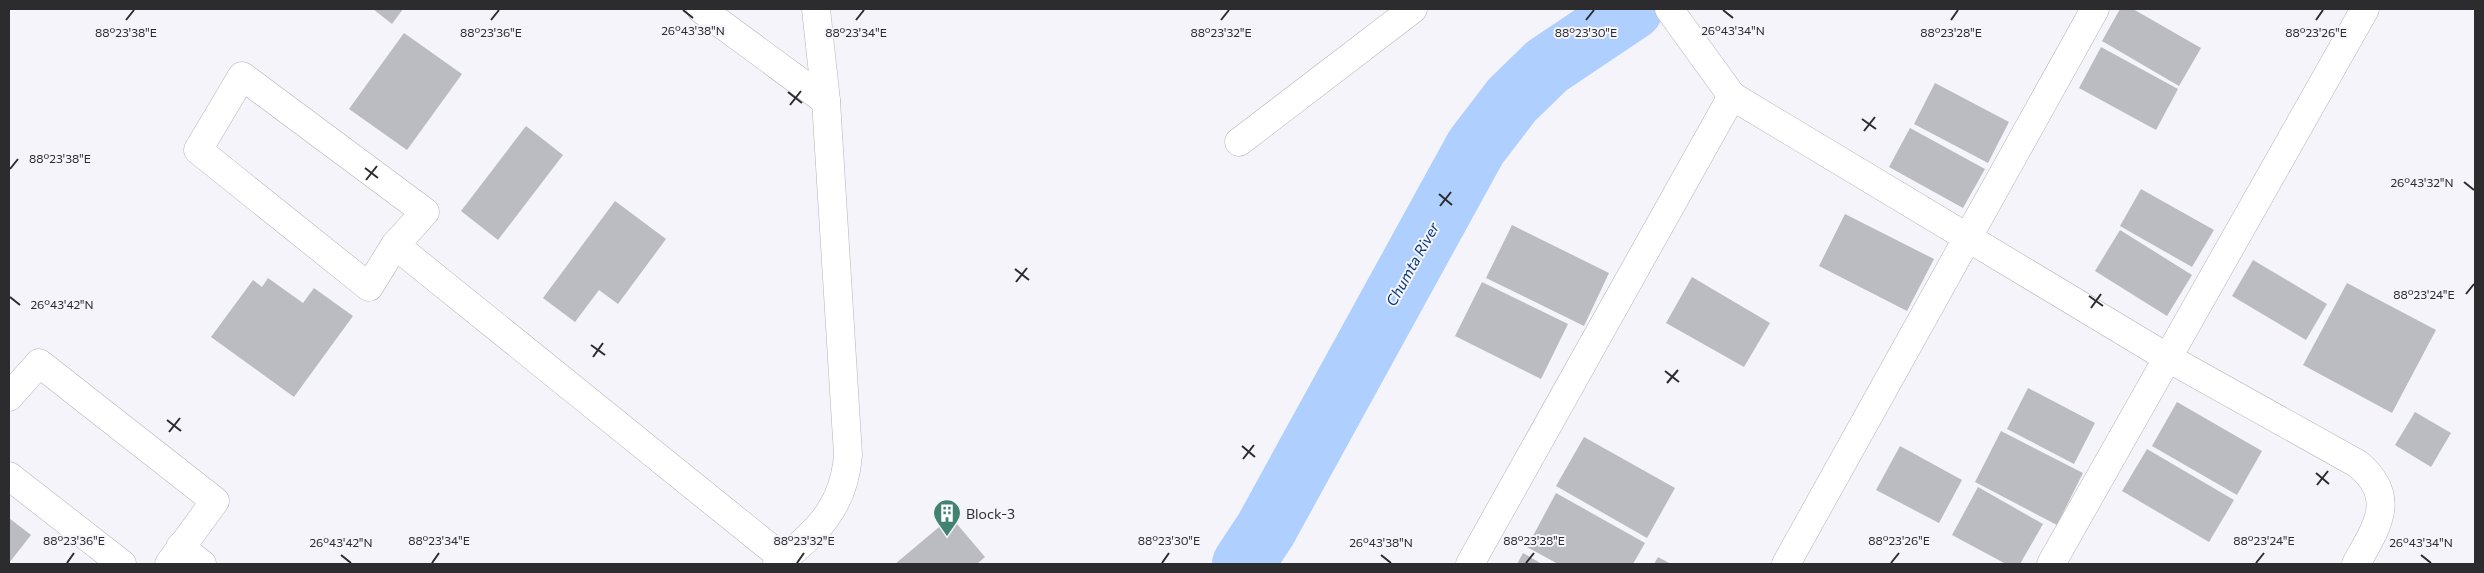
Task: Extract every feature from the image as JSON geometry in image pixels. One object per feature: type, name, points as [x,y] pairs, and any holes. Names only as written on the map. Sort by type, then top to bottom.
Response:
[{"type":"street","points":[[701,9],[826,100]]},
{"type":"street","points":[[395,245],[780,562],[823,523],[837,500],[846,473],[848,455],[826,100],[816,9]]},
{"type":"street","points":[[1239,142],[1413,9]]},
{"type":"street","points":[[1669,9],[1732,96],[2168,358],[2337,451],[2368,473],[2376,485],[2382,512],[2356,564]]},
{"type":"street","points":[[1786,564],[2095,9]]},
{"type":"street","points":[[2051,564],[2365,9]]},
{"type":"street","points":[[242,76],[425,212],[395,245],[369,288],[198,150],[242,76]]},
{"type":"street","points":[[1470,564],[1732,96]]},
{"type":"street","points":[[9,397],[39,362],[214,501],[175,556],[202,564]]},
{"type":"street","points":[[9,476],[122,564]]},
{"type":"building","points":[[373,9],[403,9],[392,24]]},
{"type":"building","points":[[2120,9],[2133,9],[2201,48],[2179,86],[2102,41]]},
{"type":"building","points":[[404,33],[462,74],[407,150],[349,109]]},
{"type":"building","points":[[2101,47],[2178,89],[2156,130],[2079,88]]},
{"type":"building","points":[[1935,83],[2009,122],[1988,163],[1914,124]]},
{"type":"building","points":[[526,126],[563,155],[498,240],[461,211]]},
{"type":"building","points":[[1910,128],[1985,169],[1963,208],[1889,167]]},
{"type":"building","points":[[2141,189],[2214,230],[2192,267],[2120,226]]},
{"type":"building","points":[[615,201],[666,239],[618,304],[599,290],[575,322],[543,298]]},
{"type":"building","points":[[1845,214],[1934,259],[1907,311],[1819,266]]},
{"type":"building","points":[[1512,225],[1609,273],[1584,326],[1486,278]]},
{"type":"building","points":[[2120,230],[2192,275],[2167,316],[2095,271]]},
{"type":"building","points":[[2253,260],[2327,304],[2306,340],[2232,296]]},
{"type":"building","points":[[1692,277],[1770,323],[1744,367],[1666,323]]},
{"type":"building","points":[[268,278],[303,303],[314,288],[353,316],[294,397],[211,337],[253,280],[262,287]]},
{"type":"building","points":[[1482,282],[1568,324],[1541,379],[1455,336]]},
{"type":"building","points":[[2347,283],[2436,330],[2392,413],[2303,365]]},
{"type":"building","points":[[2028,388],[2095,423],[2074,464],[2007,429]]},
{"type":"building","points":[[2177,402],[2262,451],[2237,495],[2152,446]]},
{"type":"building","points":[[2415,412],[2451,433],[2431,467],[2395,445]]},
{"type":"building","points":[[2001,431],[2083,473],[2057,525],[1975,482]]},
{"type":"building","points":[[1584,437],[1675,488],[1647,538],[1556,486]]},
{"type":"building","points":[[1900,446],[1962,480],[1939,523],[1876,490]]},
{"type":"building","points":[[2147,449],[2234,500],[2209,542],[2122,491]]},
{"type":"building","points":[[1978,487],[2043,524],[2020,564],[2006,564],[1952,535]]},
{"type":"building","points":[[1556,493],[1645,543],[1633,564],[1558,564],[1527,547]]},
{"type":"building","name":"Block-3","points":[[951,517],[985,557],[977,564],[895,564]]},
{"type":"building","points":[[9,518],[31,535],[9,563]]},
{"type":"building","points":[[1523,553],[1542,564],[1517,564]]},
{"type":"building","points":[[1658,557],[1671,564],[1654,564]]},
{"type":"waterway","name":"Chumta River","points":[[1243,564],[1266,529],[1476,147],[1512,100],[1547,66],[1632,9]]},
{"type":"place","name":"Block-3","points":[[947,537]]}]
